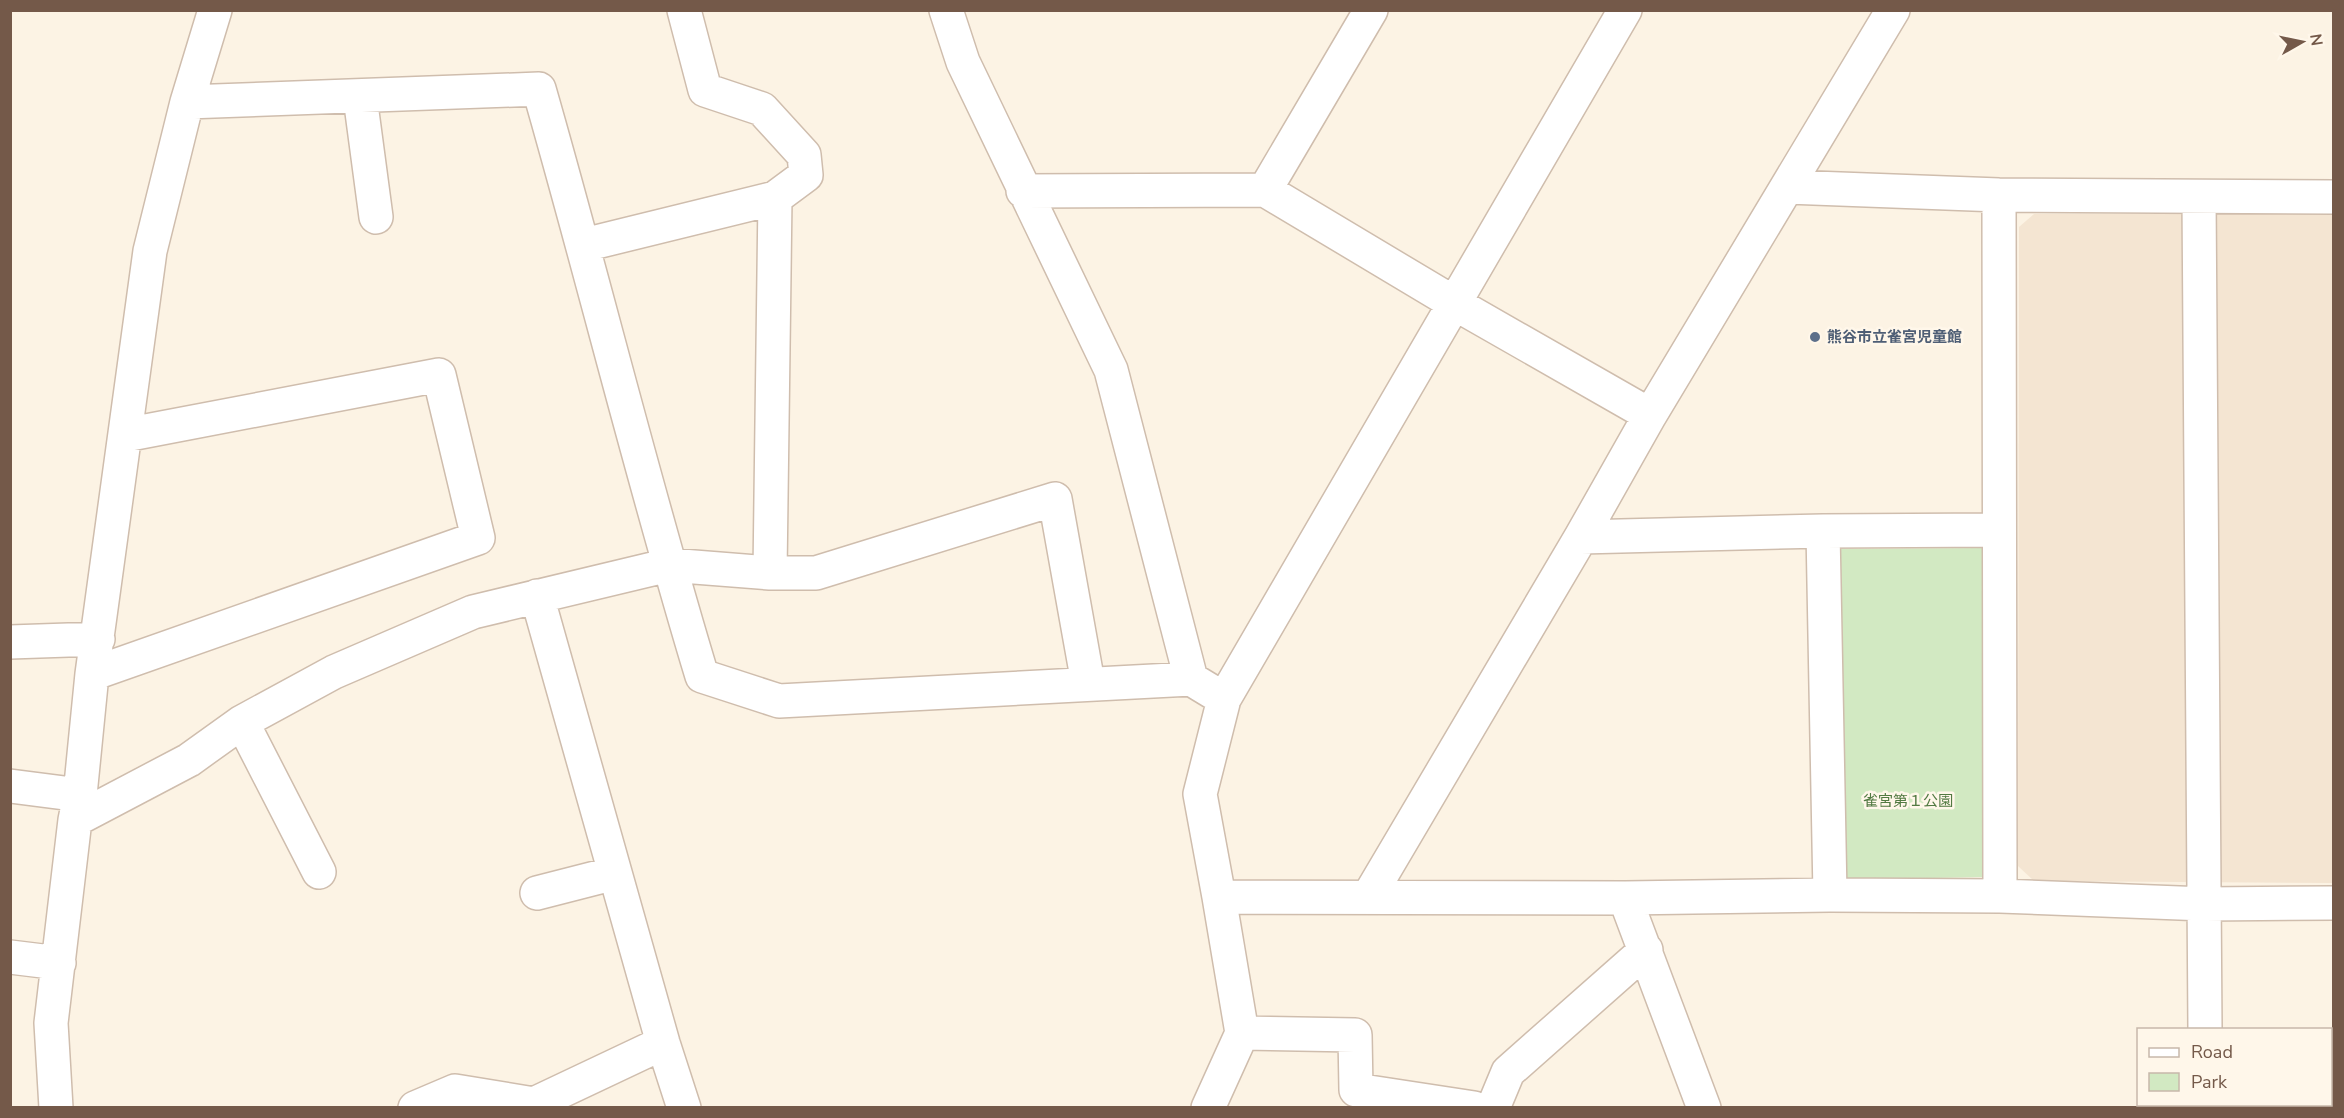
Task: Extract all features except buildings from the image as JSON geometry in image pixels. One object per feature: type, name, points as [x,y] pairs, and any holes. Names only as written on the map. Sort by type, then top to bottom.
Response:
[{"type":"street","points":[[56,1107],[51,1023],[92,674],[150,251],[187,102],[215,10]]},
{"type":"street","points":[[584,245],[775,198],[806,175],[804,155],[762,109],[705,90],[684,10]]},
{"type":"street","points":[[946,10],[963,62],[1111,370],[1191,679]]},
{"type":"street","points":[[1265,190],[1371,10]]},
{"type":"street","points":[[1208,1107],[1242,1033],[1220,897],[1200,794],[1224,699],[1625,10]]},
{"type":"street","points":[[1369,896],[1581,537],[1650,415],[1893,10]]},
{"type":"street","points":[[187,102],[539,90],[584,245],[669,565],[702,676],[779,701],[1191,679],[1224,699]]},
{"type":"street","points":[[360,97],[376,218]]},
{"type":"street","points":[[1787,187],[1999,195],[2334,197]]},
{"type":"street","points":[[1023,191],[1265,190],[1454,303],[1650,415]]},
{"type":"street","points":[[1999,195],[2000,896]]},
{"type":"street","points":[[2199,197],[2205,1028]]},
{"type":"street","points":[[770,573],[775,198]]},
{"type":"street","points":[[92,674],[478,538],[439,375],[125,435]]},
{"type":"street","points":[[10,786],[77,807],[189,760],[242,722],[334,672],[473,612],[669,565],[770,573],[816,573],[1055,498],[1088,683]]},
{"type":"street","points":[[1581,537],[1823,531],[1999,530]]},
{"type":"street","points":[[1823,531],[1830,895]]},
{"type":"street","points":[[537,596],[663,1043],[684,1107]]},
{"type":"street","points":[[10,642],[98,639]]},
{"type":"street","points":[[242,722],[319,872]]},
{"type":"street","points":[[537,893],[615,873]]},
{"type":"street","points":[[1220,897],[1625,898],[1830,895],[2000,896],[2205,904],[2334,903]]},
{"type":"street","points":[[1625,898],[1704,1107]]},
{"type":"street","points":[[1493,1107],[1508,1072],[1646,950]]},
{"type":"street","points":[[10,957],[59,963]]},
{"type":"street","points":[[1242,1033],[1355,1035],[1356,1090],[1474,1107]]},
{"type":"street","points":[[415,1107],[455,1091],[534,1104],[663,1043]]},
{"type":"shaded area","points":[[2034,214],[2333,214],[2333,883],[2034,881],[2018,866],[2019,227]]},
{"type":"green space","name":"雀宮第１公園","points":[[1984,548],[1984,877],[1830,880],[1837,549]]},
{"type":"place","name":"熊谷市立雀宮児童館","points":[[1815,337]]}]
